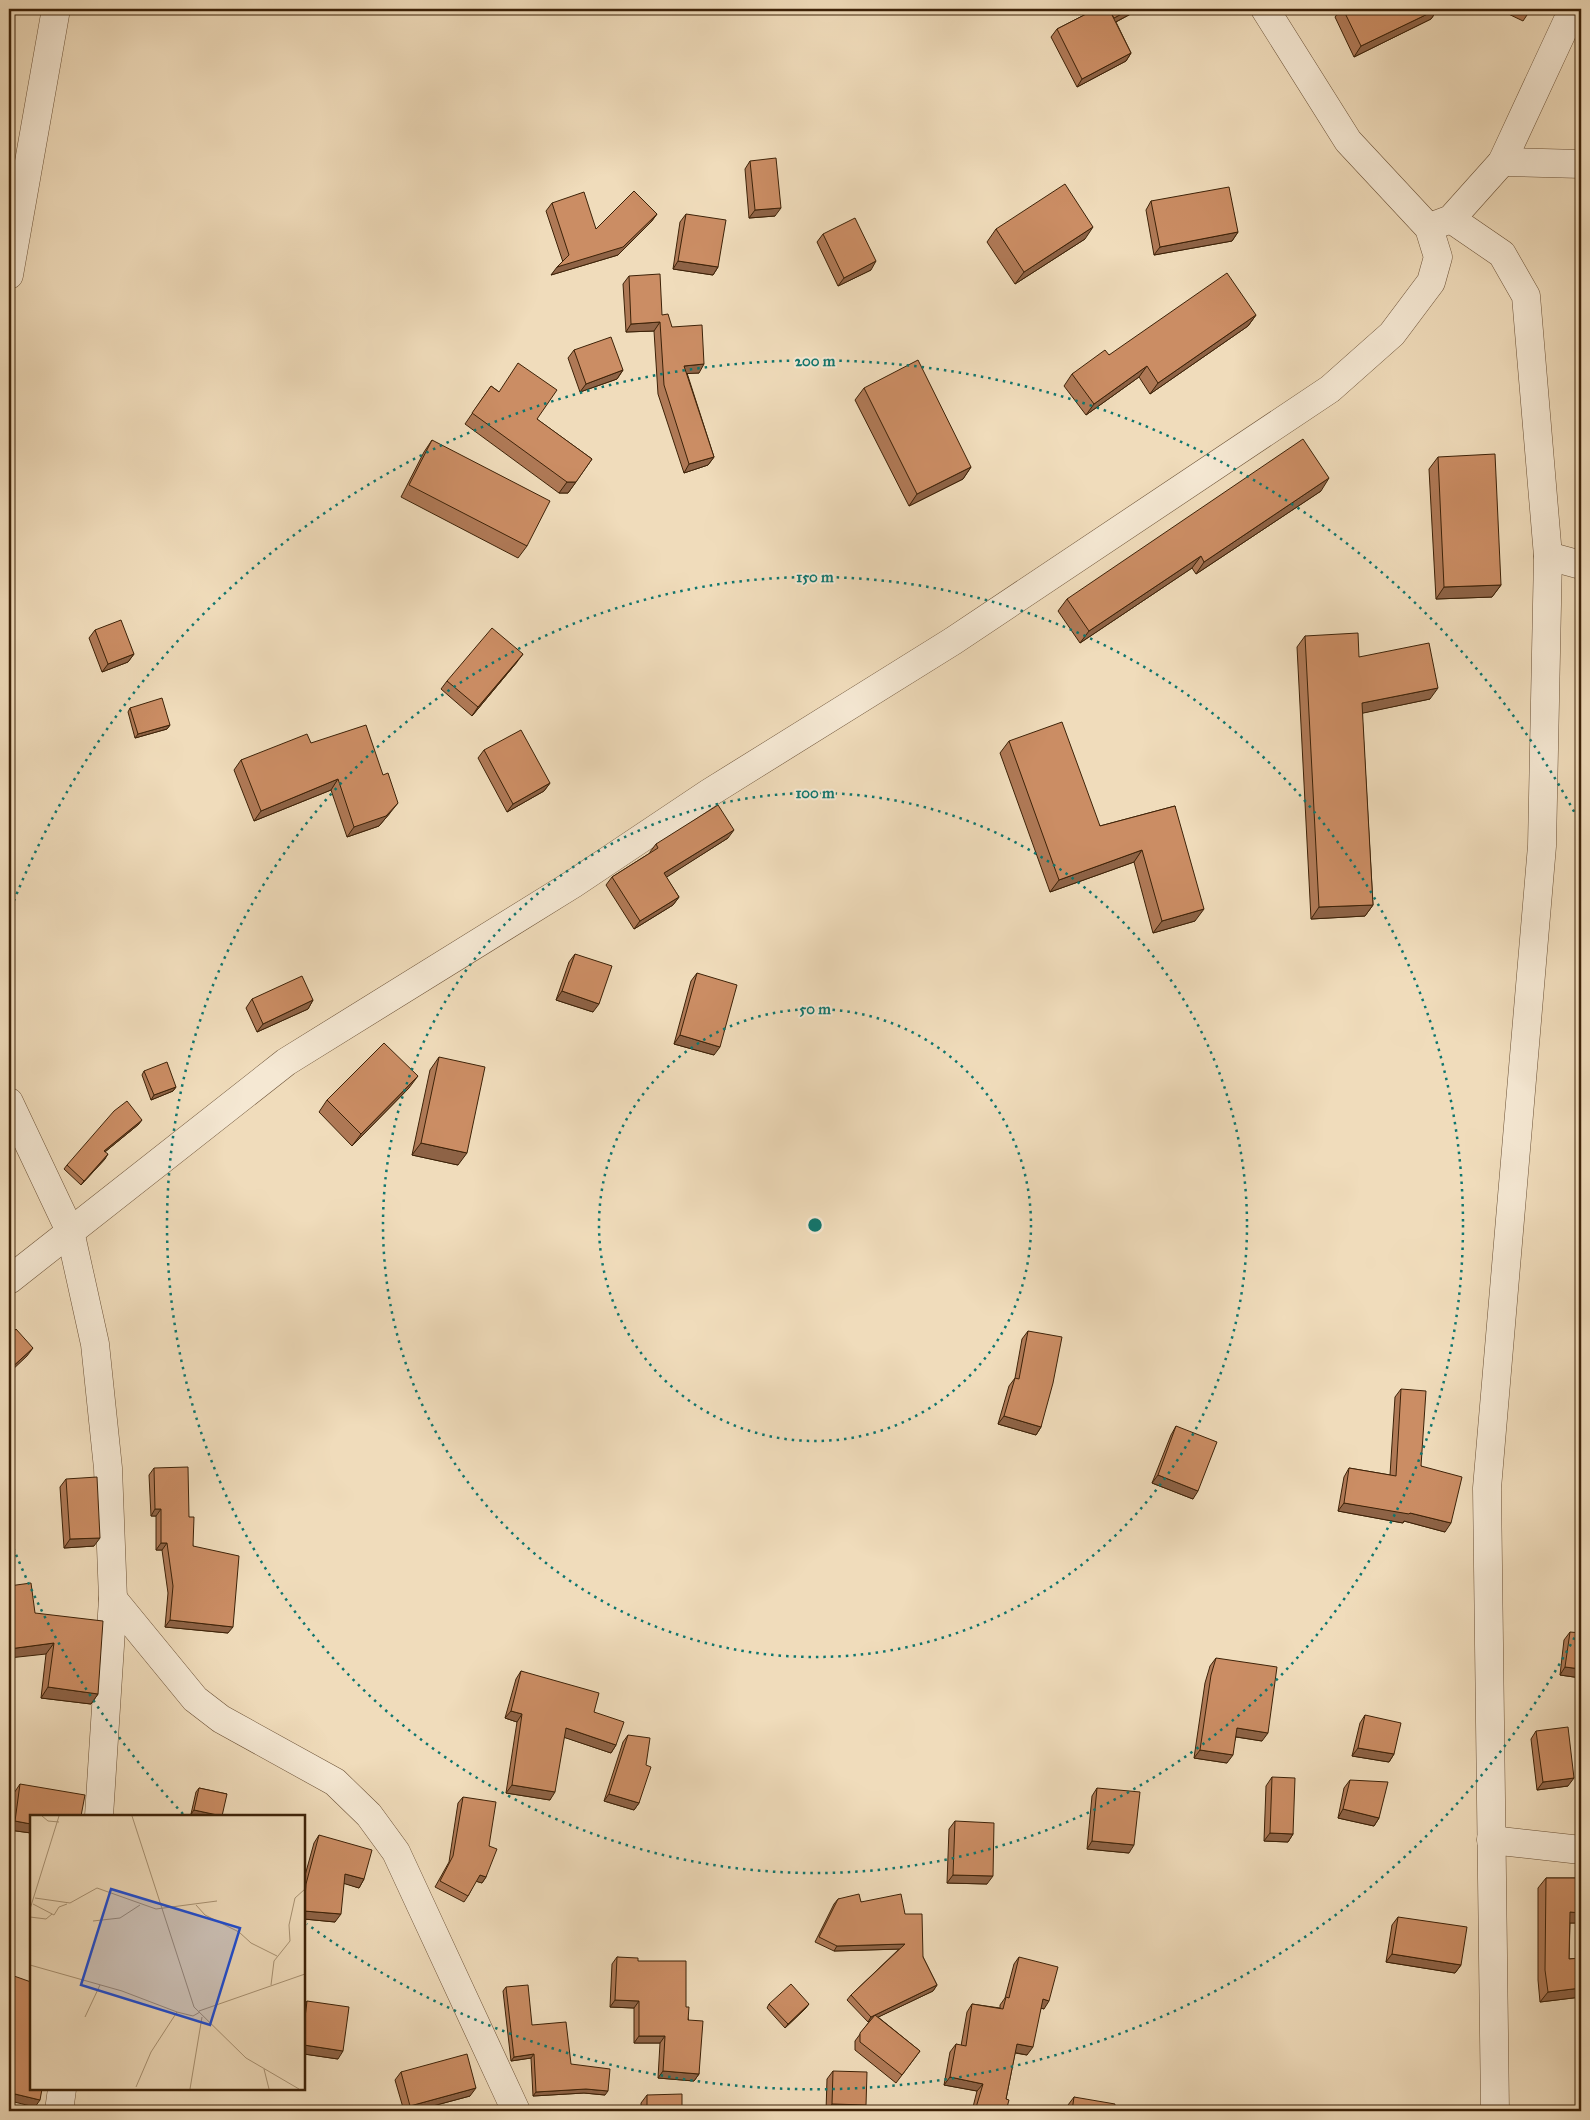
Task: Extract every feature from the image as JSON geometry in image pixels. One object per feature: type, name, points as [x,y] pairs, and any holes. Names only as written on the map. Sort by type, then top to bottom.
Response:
[{"type":"street","points":[[9,275],[56,9]]},
{"type":"street","points":[[1265,9],[1348,141],[1440,223],[1502,254],[1526,296],[1548,556],[1542,846],[1487,1488],[1495,2111]]},
{"type":"street","points":[[9,1280],[286,1062],[573,884],[708,793],[953,641],[1330,389],[1392,334],[1431,282],[1438,257],[1440,223],[1502,162],[1573,9]]},
{"type":"street","points":[[1502,162],[1581,164]]},
{"type":"street","points":[[1548,556],[1581,564]]},
{"type":"street","points":[[9,1102],[70,1231],[95,1344],[108,1468],[113,1599],[99,1815]]},
{"type":"street","points":[[113,1599],[195,1699],[221,1719],[335,1782],[369,1816],[396,1852],[516,2111]]},
{"type":"street","points":[[1491,1840],[1581,1850]]},
{"type":"street","points":[[59,2111],[62,2090]]},
{"type":"building","points":[[1096,9],[1131,9],[1114,18],[1110,11],[1131,53],[1082,79],[1057,29]]},
{"type":"building","points":[[1343,9],[1438,9],[1361,46]]},
{"type":"building","points":[[1520,9],[1531,9],[1528,13]]},
{"type":"building","points":[[776,158],[781,208],[755,210],[750,161]]},
{"type":"building","points":[[1065,184],[1093,227],[1024,272],[996,229]]},
{"type":"building","points":[[1229,187],[1238,232],[1160,247],[1151,201]]},
{"type":"building","points":[[634,191],[657,214],[623,247],[557,267],[569,255],[552,203],[584,192],[596,229]]},
{"type":"building","points":[[686,214],[726,220],[718,267],[678,261]]},
{"type":"building","points":[[855,218],[876,261],[844,278],[823,234]]},
{"type":"building","points":[[1227,273],[1256,315],[1158,383],[1147,366],[1094,404],[1072,374],[1105,350],[1109,355]]},
{"type":"building","points":[[660,274],[662,315],[668,314],[672,327],[702,325],[704,364],[684,366],[714,457],[689,464],[664,385],[660,322],[631,324],[629,276]]},
{"type":"building","points":[[611,337],[623,370],[586,384],[574,350]]},
{"type":"building","points":[[918,360],[971,467],[917,494],[864,388]]},
{"type":"building","points":[[518,363],[557,390],[537,419],[592,459],[576,482],[567,482],[472,413],[491,386],[499,392]]},
{"type":"building","points":[[1303,439],[1329,478],[1204,562],[1201,556],[1089,631],[1067,599]]},
{"type":"building","points":[[432,440],[550,501],[527,546],[409,485]]},
{"type":"building","points":[[1495,454],[1501,585],[1444,587],[1438,457]]},
{"type":"building","points":[[121,620],[134,654],[108,664],[95,630]]},
{"type":"building","points":[[492,628],[523,654],[478,707],[447,681]]},
{"type":"building","points":[[1358,633],[1359,657],[1429,643],[1438,688],[1362,703],[1373,905],[1319,907],[1305,636]]},
{"type":"building","points":[[162,698],[170,725],[138,734],[130,708]]},
{"type":"building","points":[[1062,722],[1100,826],[1175,806],[1204,909],[1162,921],[1142,850],[1059,880],[1009,741]]},
{"type":"building","points":[[366,725],[383,775],[388,773],[398,803],[386,816],[354,827],[338,779],[261,811],[241,760],[307,734],[311,743]]},
{"type":"building","points":[[521,730],[550,783],[513,804],[484,750]]},
{"type":"building","points":[[718,805],[734,830],[664,873],[679,897],[640,921],[612,877],[658,848],[656,844]]},
{"type":"building","points":[[575,954],[612,966],[599,1004],[562,991]]},
{"type":"building","points":[[697,973],[737,985],[720,1047],[680,1035]]},
{"type":"building","points":[[302,976],[313,1000],[263,1024],[252,999]]},
{"type":"building","points":[[384,1043],[418,1076],[361,1134],[327,1100]]},
{"type":"building","points":[[439,1057],[485,1067],[467,1153],[421,1143]]},
{"type":"building","points":[[167,1062],[176,1087],[154,1095],[144,1071]]},
{"type":"building","points":[[127,1101],[142,1120],[104,1151],[108,1154],[84,1181],[67,1165],[114,1111]]},
{"type":"building","points":[[16,1329],[33,1348],[9,1370],[9,1337]]},
{"type":"building","points":[[1028,1331],[1062,1337],[1053,1383],[1041,1427],[1004,1416],[1015,1378],[1019,1379]]},
{"type":"building","points":[[1401,1389],[1426,1391],[1421,1466],[1462,1477],[1451,1523],[1410,1513],[1344,1503],[1349,1468],[1396,1476]]},
{"type":"building","points":[[1176,1426],[1217,1442],[1198,1491],[1158,1475]]},
{"type":"building","points":[[188,1467],[189,1517],[194,1517],[193,1546],[239,1556],[233,1627],[170,1620],[173,1586],[167,1543],[161,1543],[161,1509],[155,1509],[154,1468]]},
{"type":"building","points":[[97,1477],[100,1538],[70,1539],[66,1479]]},
{"type":"building","points":[[31,1583],[35,1613],[103,1621],[98,1694],[48,1687],[54,1643],[9,1649],[9,1586]]},
{"type":"building","points":[[1570,1632],[1581,1633],[1581,1669],[1565,1667]]},
{"type":"building","points":[[1216,1658],[1277,1667],[1268,1733],[1237,1728],[1233,1755],[1200,1750],[1211,1675]]},
{"type":"building","points":[[521,1671],[599,1693],[594,1712],[624,1722],[616,1745],[566,1728],[555,1792],[512,1785],[522,1714],[511,1711]]},
{"type":"building","points":[[1365,1715],[1401,1723],[1394,1754],[1358,1748]]},
{"type":"building","points":[[1568,1727],[1574,1778],[1543,1782],[1536,1731]]},
{"type":"building","points":[[628,1735],[650,1738],[646,1765],[651,1767],[639,1803],[609,1794]]},
{"type":"building","points":[[1272,1777],[1295,1778],[1293,1834],[1270,1833]]},
{"type":"building","points":[[1350,1780],[1388,1782],[1379,1818],[1343,1809]]},
{"type":"building","points":[[20,1784],[85,1795],[81,1815],[30,1815],[30,1824],[15,1821]]},
{"type":"building","points":[[199,1788],[227,1794],[222,1815],[194,1810]]},
{"type":"building","points":[[1097,1788],[1140,1792],[1134,1845],[1092,1841]]},
{"type":"building","points":[[463,1797],[496,1802],[489,1846],[497,1849],[486,1877],[480,1875],[468,1896],[440,1881],[453,1856]]},
{"type":"building","points":[[955,1821],[994,1823],[993,1876],[953,1875]]},
{"type":"building","points":[[319,1835],[372,1850],[364,1879],[345,1874],[341,1914],[305,1911],[306,1884]]},
{"type":"building","points":[[1546,1878],[1581,1878],[1581,1913],[1570,1912],[1569,1959],[1581,1958],[1581,1988],[1548,1992],[1545,1970]]},
{"type":"building","points":[[859,1894],[861,1902],[901,1894],[905,1914],[922,1914],[923,1957],[937,1985],[871,2017],[851,1995],[905,1944],[837,1946],[819,1937],[838,1899]]},
{"type":"building","points":[[1398,1917],[1467,1927],[1461,1965],[1392,1954]]},
{"type":"building","points":[[617,1957],[638,1958],[638,1961],[686,1961],[686,2007],[689,2007],[688,2020],[703,2021],[699,2074],[663,2071],[665,2036],[639,2036],[639,2001],[615,2000]]},
{"type":"building","points":[[1019,1957],[1058,1967],[1049,2001],[1043,1999],[1033,2047],[1017,2044],[1006,2099],[1009,2100],[1006,2111],[975,2111],[983,2084],[950,2077],[956,2044],[966,2046],[972,2004],[1003,2009],[1006,1997],[1009,1998]]},
{"type":"building","points":[[14,1976],[30,1982],[30,2090],[42,2090],[40,2100],[15,2094],[11,2111],[9,2111],[9,1977]]},
{"type":"building","points":[[791,1984],[809,2004],[788,2024],[769,2004]]},
{"type":"building","points":[[528,1985],[532,2025],[566,2022],[571,2064],[610,2069],[608,2091],[586,2089],[536,2092],[534,2054],[514,2057],[506,1987]]},
{"type":"building","points":[[307,2001],[349,2007],[343,2051],[305,2045]]},
{"type":"building","points":[[875,2015],[920,2051],[902,2075],[860,2042],[860,2033]]},
{"type":"building","points":[[467,2054],[476,2088],[410,2106],[401,2072]]},
{"type":"building","points":[[833,2071],[867,2072],[866,2105],[832,2104]]},
{"type":"building","points":[[682,2094],[682,2111],[647,2111],[647,2095]]},
{"type":"building","points":[[1074,2097],[1115,2104],[1114,2111],[1072,2111]]}]
